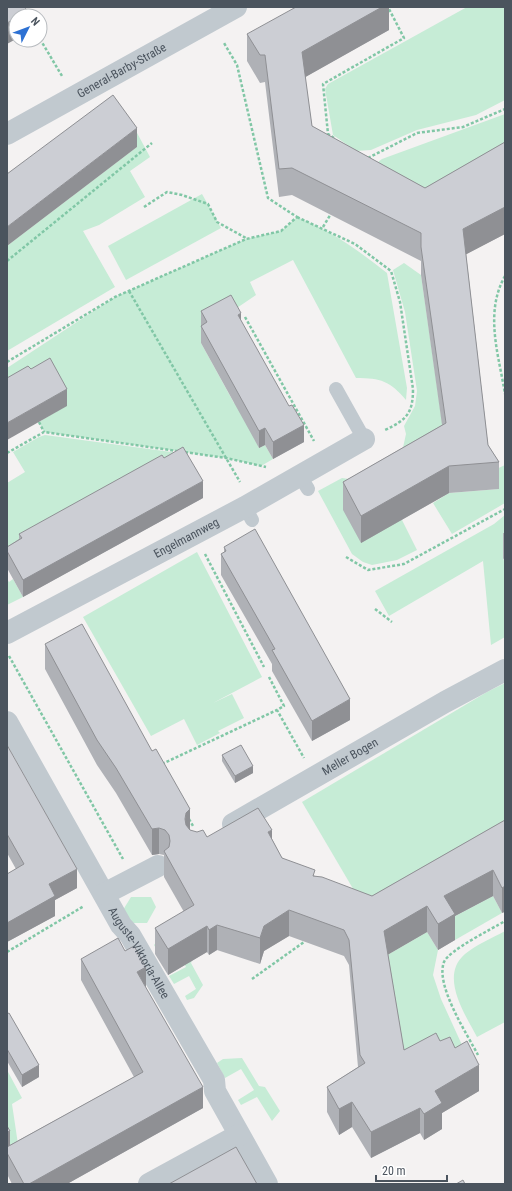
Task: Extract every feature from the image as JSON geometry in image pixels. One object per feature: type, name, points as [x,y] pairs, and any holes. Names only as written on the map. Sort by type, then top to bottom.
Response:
[{"type":"street","name":"General-Barby-Straße","points":[[7,134],[236,7]]},
{"type":"street","name":"Engelmannweg","points":[[7,633],[194,533],[248,514],[304,482],[364,440]]},
{"type":"street","name":"Meller Bogen","points":[[217,833],[445,702],[505,670]]},
{"type":"street","name":"Auguste-Viktoria-Allee","points":[[7,722],[97,898],[130,935],[214,1080],[215,1091],[267,1184]]},
{"type":"street","points":[[97,898],[158,866]]},
{"type":"street","points":[[149,1184],[239,1135]]},
{"type":"lane","points":[[336,389],[364,440]]},
{"type":"path","points":[[340,143],[328,134],[323,84],[404,38],[388,7]]},
{"type":"path","points":[[224,43],[237,65],[268,198],[297,217],[323,227],[356,244],[391,271],[400,302],[413,389],[413,402],[404,421],[364,440]]},
{"type":"path","points":[[45,48],[63,78]]},
{"type":"path","points":[[364,160],[417,133],[463,127],[505,108]]},
{"type":"path","points":[[7,261],[152,143]]},
{"type":"path","points":[[144,207],[167,192],[182,195],[208,204],[218,222],[246,239]]},
{"type":"path","points":[[323,227],[335,207]]},
{"type":"path","points":[[7,362],[115,297],[246,239],[282,231],[297,217]]},
{"type":"path","points":[[505,276],[497,295],[493,322],[505,394]]},
{"type":"path","points":[[129,291],[241,483]]},
{"type":"path","points":[[245,316],[314,442]]},
{"type":"path","points":[[39,422],[44,432]]},
{"type":"path","points":[[7,453],[44,432],[226,458],[268,468]]},
{"type":"path","points":[[346,557],[368,570],[404,564],[505,509]]},
{"type":"path","points":[[194,533],[264,667]]},
{"type":"path","points":[[375,609],[392,622]]},
{"type":"path","points":[[7,653],[134,878]]},
{"type":"path","points":[[157,767],[284,706],[269,677]]},
{"type":"path","points":[[277,710],[306,762]]},
{"type":"path","points":[[185,812],[193,826]]},
{"type":"path","points":[[7,952],[97,898]]},
{"type":"path","points":[[478,1054],[447,995],[442,976],[444,961],[454,952],[505,922]]},
{"type":"path","points":[[252,979],[304,942]]},
{"type":"green space","points":[[467,7],[505,7],[505,100],[476,115],[417,130],[371,150],[356,151],[333,135],[325,89],[328,84]]},
{"type":"green space","points":[[505,114],[505,169],[425,216],[369,169],[382,159]]},
{"type":"green space","points":[[136,131],[150,157],[130,171],[145,197],[99,225],[83,231],[115,287],[7,351],[7,246],[137,147]]},
{"type":"green space","points":[[202,194],[221,228],[126,280],[108,246]]},
{"type":"green space","points":[[297,217],[321,228],[344,242],[387,273],[407,388],[406,400],[395,389],[384,382],[372,379],[356,378],[293,260],[250,282],[256,295],[231,312],[201,343],[234,403],[240,400],[259,448],[265,445],[273,459],[261,466],[226,458],[44,432],[39,422],[67,405],[7,395],[7,368],[115,297],[246,239],[281,231]]},
{"type":"green space","points":[[404,263],[421,275],[446,450],[402,520],[417,550],[397,560],[372,565],[363,562],[352,554],[318,491],[342,478],[349,479],[402,452],[406,434],[404,426],[415,406],[417,391],[405,312],[393,270]]},
{"type":"green space","points":[[45,435],[186,454],[7,563],[7,483],[25,472],[13,452]]},
{"type":"green space","points":[[505,465],[505,503],[452,534],[433,503],[449,493],[499,489],[488,473]]},
{"type":"green space","points":[[505,515],[505,558],[503,559],[505,562],[505,637],[491,645],[483,561],[389,616],[375,591],[494,524]]},
{"type":"green space","points":[[197,552],[262,677],[213,703],[232,694],[244,718],[218,731],[220,733],[197,745],[184,719],[151,736],[83,617]]},
{"type":"green space","points":[[7,579],[9,582],[13,579],[23,597],[7,605]]},
{"type":"green space","points":[[505,683],[505,846],[372,921],[302,802],[487,692]]},
{"type":"green space","points":[[493,896],[502,913],[455,940],[444,922]]},
{"type":"green space","points":[[131,897],[151,897],[156,907],[147,923],[130,923],[123,910]]},
{"type":"green space","points":[[505,931],[505,1022],[477,1037],[466,1017],[457,995],[454,984],[454,973],[458,963],[465,954]]},
{"type":"green space","points":[[427,932],[438,950],[433,975],[441,999],[462,1045],[405,1075],[384,957]]},
{"type":"green space","points":[[179,936],[193,958],[191,963],[203,985],[194,998],[187,1000],[185,996],[196,989],[189,976],[174,984],[169,976],[186,967],[172,943],[158,952],[154,945],[160,937]]},
{"type":"green space","points":[[242,1058],[259,1086],[265,1087],[280,1111],[272,1121],[257,1097],[241,1105],[238,1100],[254,1090],[241,1069],[225,1078],[217,1063],[223,1059]]},
{"type":"green space","points":[[7,1070],[22,1098],[12,1104],[19,1151],[7,1151]]},
{"type":"building","points":[[7,7],[25,7],[8,8],[7,23]]},
{"type":"building","points":[[296,7],[382,7],[302,52],[312,126],[425,188],[505,142],[505,207],[463,229],[488,445],[499,462],[449,466],[361,516],[343,482],[446,423],[421,247],[421,233],[292,168],[279,169],[265,55],[260,55],[247,34]]},
{"type":"building","points":[[113,95],[137,128],[7,227],[7,174]]},
{"type":"building","points":[[231,295],[241,313],[238,315],[289,406],[292,405],[304,425],[273,442],[265,428],[259,431],[201,326],[207,322],[201,311]]},
{"type":"building","points":[[50,358],[67,389],[7,423],[7,378],[28,366],[31,369]]},
{"type":"building","points":[[183,447],[203,481],[23,580],[7,551],[7,547],[22,538],[19,534],[162,455],[164,458]]},
{"type":"building","points":[[255,529],[350,699],[312,721],[272,650],[275,649],[221,554],[226,551],[224,547]]},
{"type":"building","points":[[82,624],[152,751],[156,749],[190,809],[186,813],[185,819],[186,825],[190,830],[197,832],[203,830],[207,837],[258,808],[272,830],[268,832],[282,858],[315,870],[313,876],[322,877],[372,896],[505,820],[505,886],[502,888],[493,870],[444,896],[455,914],[438,924],[427,906],[384,931],[404,1050],[436,1033],[440,1041],[450,1037],[455,1048],[467,1041],[479,1065],[435,1091],[442,1103],[424,1114],[420,1108],[371,1132],[352,1102],[339,1109],[327,1087],[365,1063],[360,1055],[349,940],[344,930],[289,910],[264,926],[260,938],[217,925],[209,930],[207,926],[168,949],[155,928],[194,905],[164,851],[169,847],[169,835],[165,830],[159,828],[152,829],[116,768],[97,740],[45,644]]},
{"type":"building","points":[[7,745],[77,869],[49,884],[55,896],[7,923],[7,874],[24,864],[7,834]]},
{"type":"building","points":[[241,745],[253,766],[235,776],[222,755]]},
{"type":"building","points":[[118,938],[125,951],[134,946],[146,967],[137,972],[203,1087],[29,1184],[24,1184],[7,1153],[7,1147],[143,1072],[81,959]]},
{"type":"building","points":[[9,1013],[39,1065],[22,1075],[7,1049],[7,1014]]},
{"type":"building","points":[[236,1147],[257,1184],[169,1184]]},
{"type":"building","points":[[463,1180],[465,1184],[456,1184]]}]
